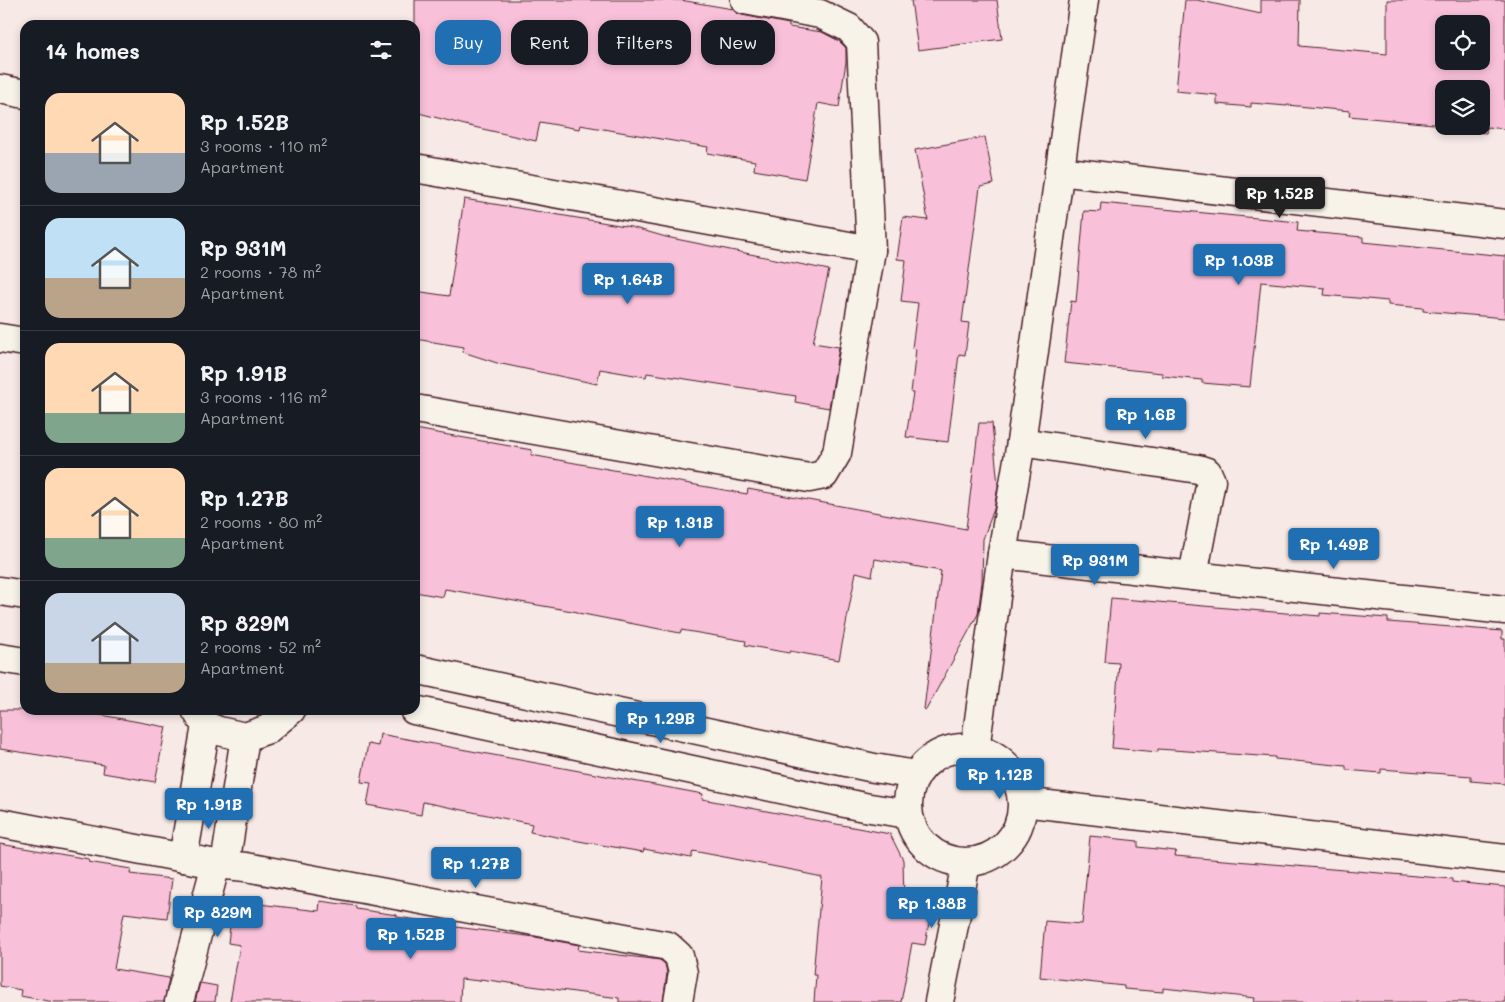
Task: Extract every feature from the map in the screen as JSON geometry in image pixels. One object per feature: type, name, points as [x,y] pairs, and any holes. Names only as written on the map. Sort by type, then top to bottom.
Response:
[{"type":"street","points":[[420,410],[809,478],[824,475],[836,453],[871,250],[861,42],[849,28],[820,14],[745,0]]},
{"type":"street","points":[[975,749],[1084,0]]},
{"type":"street","points":[[0,89],[20,93]]},
{"type":"street","points":[[420,169],[871,250]]},
{"type":"street","points":[[1060,171],[1505,224]]},
{"type":"street","points":[[0,338],[20,341]]},
{"type":"street","points":[[1021,442],[1198,469],[1206,472],[1211,481],[1192,576]]},
{"type":"street","points":[[1002,554],[1505,610]]},
{"type":"street","points":[[0,591],[20,594]]},
{"type":"street","points":[[0,658],[20,661]]},
{"type":"street","points":[[420,670],[864,766],[916,775]]},
{"type":"street","points":[[420,711],[864,807],[908,814]]},
{"type":"street","points":[[183,858],[201,718],[219,731],[245,737],[268,729],[285,715]]},
{"type":"street","points":[[179,1002],[220,864],[245,737]]},
{"type":"street","points":[[952,749],[975,749],[993,755],[1008,767],[1018,784],[1023,802],[1019,825],[1007,844],[988,858],[966,863],[945,860],[927,849],[914,833],[908,814],[908,793],[916,775],[931,758],[952,749]]},
{"type":"street","points":[[1023,802],[1505,859]]},
{"type":"street","points":[[0,823],[668,946],[679,956],[683,973],[678,1002]]},
{"type":"street","points":[[939,1002],[966,863]]},
{"type":"building","points":[[415,0],[680,0],[733,9],[742,15],[768,20],[701,20],[701,65],[775,65],[775,21],[789,24],[789,27],[822,32],[839,41],[846,48],[846,62],[839,107],[818,103],[805,179],[754,170],[755,161],[707,153],[708,147],[580,125],[579,129],[540,122],[536,141],[420,113],[420,20],[415,20]]},
{"type":"building","points":[[911,0],[997,0],[1002,39],[918,50]]},
{"type":"building","points":[[1185,0],[1197,0],[1261,14],[1261,0],[1300,0],[1299,46],[1387,54],[1387,0],[1505,0],[1505,129],[1490,127],[1490,80],[1435,80],[1435,124],[1349,116],[1350,111],[1287,105],[1251,103],[1251,107],[1217,104],[1217,95],[1176,91]]},
{"type":"building","points":[[985,137],[994,184],[980,187],[962,322],[969,323],[965,355],[959,354],[948,442],[906,437],[913,393],[911,393],[916,349],[912,348],[918,303],[901,301],[906,260],[897,259],[903,217],[928,220],[915,150]]},
{"type":"building","points":[[464,199],[631,227],[666,237],[829,270],[813,343],[839,347],[829,408],[795,402],[796,396],[647,373],[646,377],[600,369],[597,384],[497,363],[463,352],[464,347],[420,340],[420,292],[449,296]]},
{"type":"building","points":[[1101,203],[1298,222],[1297,231],[1363,237],[1363,242],[1505,256],[1505,318],[1423,311],[1423,308],[1388,305],[1388,301],[1324,295],[1325,288],[1261,282],[1250,387],[1202,383],[1202,380],[1162,376],[1162,373],[1064,363],[1071,301],[1076,302],[1084,211],[1100,212]]},
{"type":"building","points":[[979,423],[992,423],[998,486],[994,509],[983,539],[982,582],[978,614],[926,710],[924,709],[941,571],[875,559],[872,576],[856,572],[839,660],[745,645],[746,641],[681,630],[680,633],[578,612],[445,589],[443,597],[420,593],[420,430],[532,450],[531,455],[696,485],[747,494],[748,489],[966,529]]},
{"type":"building","points":[[1111,598],[1320,616],[1320,613],[1388,618],[1388,622],[1502,631],[1502,639],[1505,639],[1505,784],[1471,781],[1471,776],[1381,769],[1381,773],[1346,770],[1346,766],[1275,759],[1275,757],[1158,749],[1158,752],[1112,748],[1119,663],[1105,662]]},
{"type":"building","points":[[0,710],[20,710],[20,715],[101,715],[166,727],[155,782],[103,773],[104,765],[0,749]]},
{"type":"building","points":[[380,734],[703,794],[702,799],[890,834],[903,860],[904,902],[932,906],[925,945],[912,943],[901,1002],[814,1002],[816,975],[813,975],[822,877],[693,851],[691,858],[644,849],[643,852],[530,832],[532,824],[423,802],[421,815],[367,805],[371,783],[361,782],[368,744],[378,746]]},
{"type":"building","points":[[1090,836],[1138,841],[1138,847],[1176,851],[1175,856],[1452,879],[1452,882],[1505,887],[1505,1002],[1254,1002],[1255,998],[1163,988],[1163,992],[1124,989],[1124,986],[1040,977],[1045,921],[1082,924]]},
{"type":"building","points":[[0,844],[89,859],[88,862],[131,869],[130,874],[172,879],[167,918],[124,913],[114,969],[169,978],[164,1002],[54,1002],[20,996],[21,990],[0,986]]},
{"type":"building","points":[[233,901],[319,911],[320,901],[356,906],[356,909],[440,923],[440,925],[535,937],[579,945],[578,950],[660,960],[665,964],[667,973],[663,1002],[619,1002],[619,998],[480,979],[480,981],[461,979],[460,1002],[230,1002],[240,945],[228,943]]},
{"type":"building","points":[[200,983],[217,986],[215,1002],[195,1002]]}]
